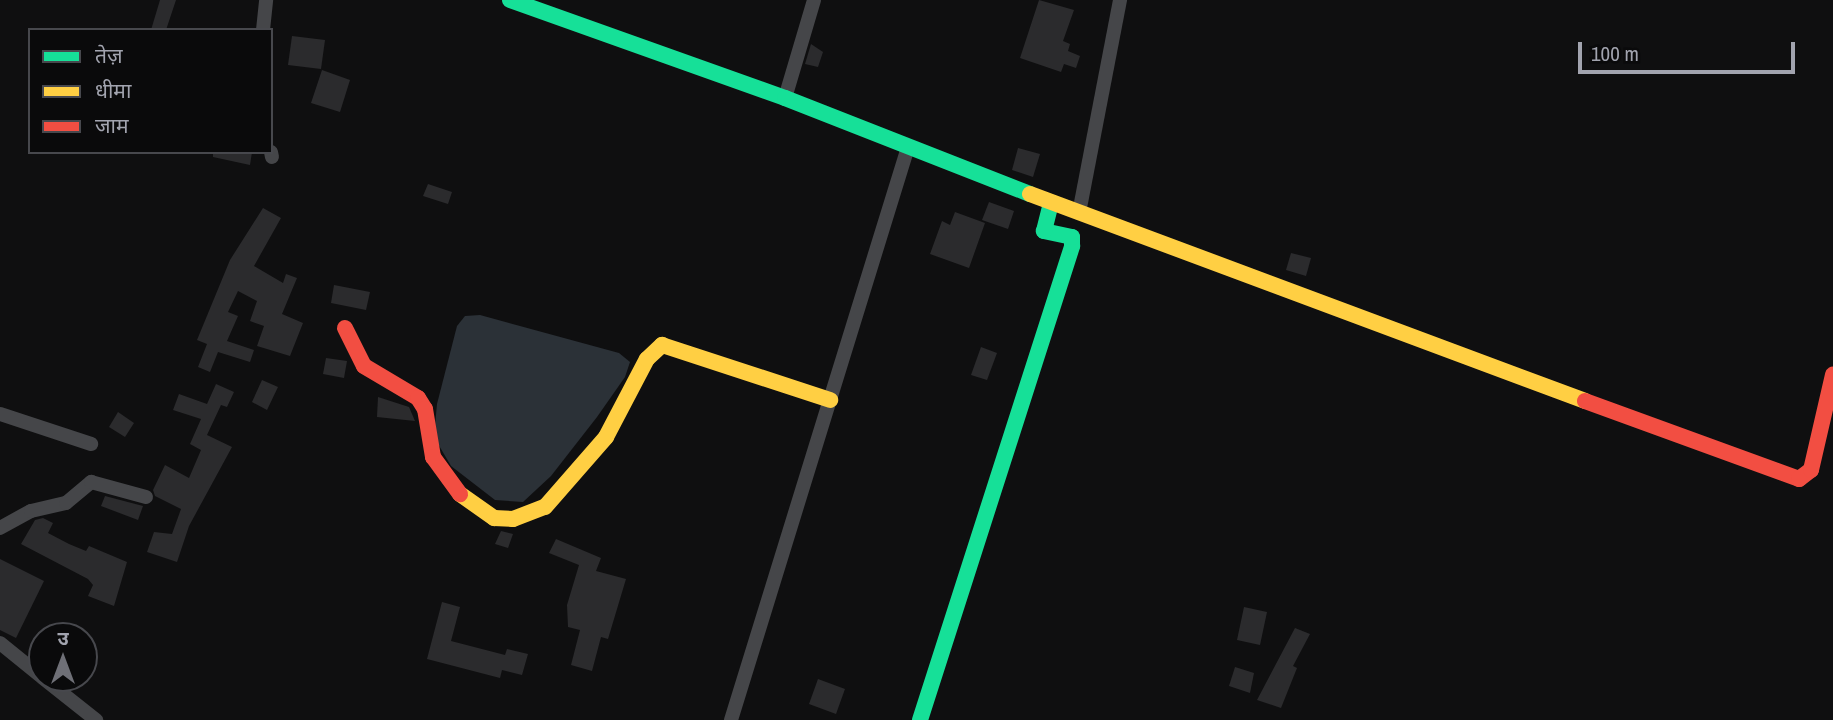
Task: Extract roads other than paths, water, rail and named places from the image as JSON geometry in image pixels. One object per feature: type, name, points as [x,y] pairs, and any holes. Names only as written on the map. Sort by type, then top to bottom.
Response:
[{"type":"street","points":[[263,28],[266,0]]},
{"type":"street","points":[[510,0],[785,98],[1079,214],[1793,478],[1805,477],[1811,470],[1833,375]]},
{"type":"street","points":[[785,98],[814,0]]},
{"type":"street","points":[[1079,214],[1120,0]]},
{"type":"street","points":[[731,720],[908,147]]},
{"type":"street","points":[[920,720],[1072,246],[1072,237],[1044,231],[1051,203]]},
{"type":"street","points":[[345,328],[364,366],[418,398],[425,409],[433,457],[467,503],[494,518],[513,519],[545,507],[606,437],[648,359],[662,345],[830,400]]},
{"type":"street","points":[[0,414],[91,444]]},
{"type":"street","points":[[0,528],[31,511],[66,503],[91,482],[146,497]]},
{"type":"street","points":[[0,643],[28,665]]},
{"type":"street","points":[[61,692],[96,720]]}]
